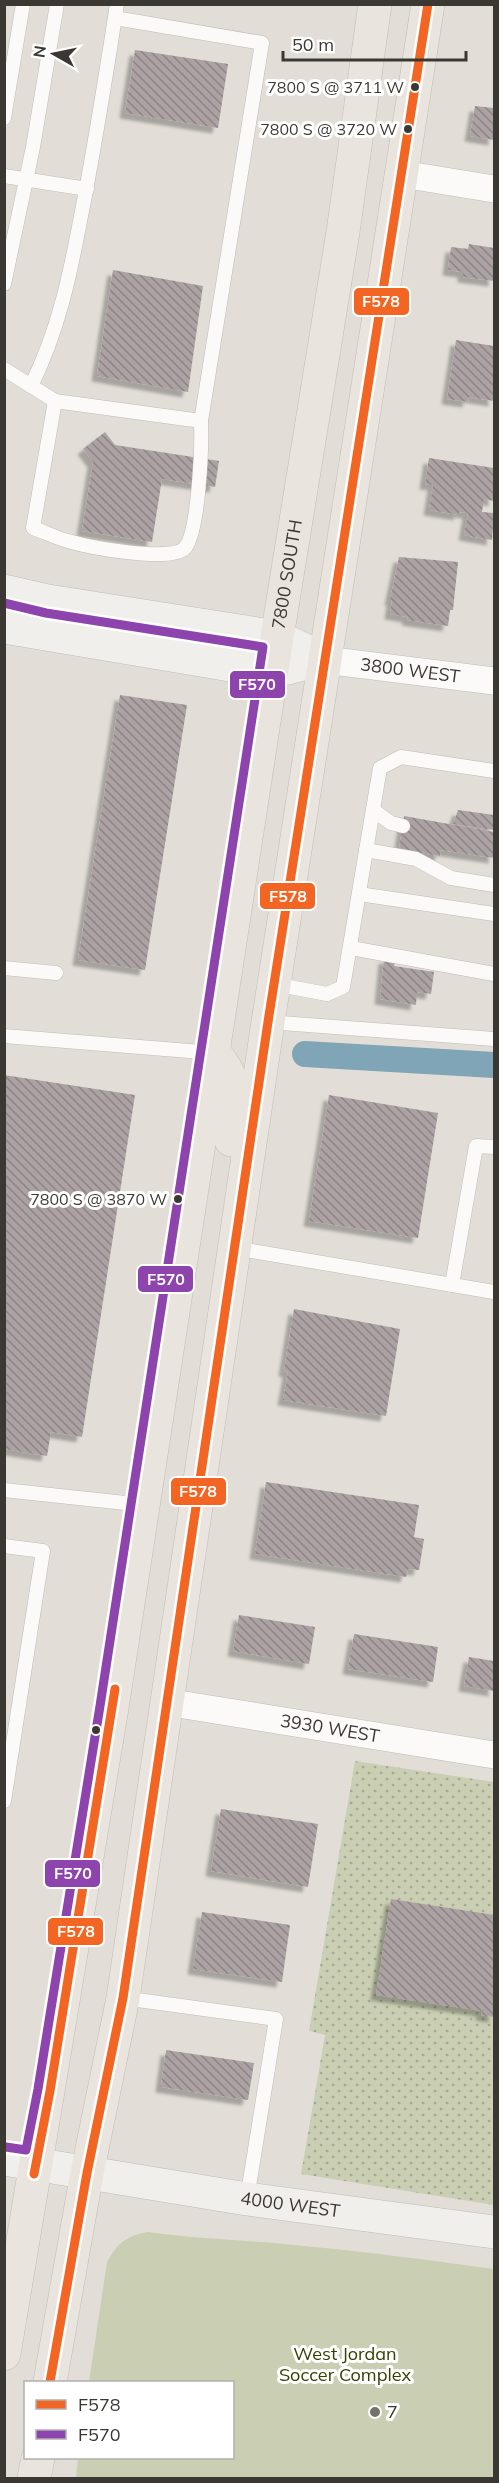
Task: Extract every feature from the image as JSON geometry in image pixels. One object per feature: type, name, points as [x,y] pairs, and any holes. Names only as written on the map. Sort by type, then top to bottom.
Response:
[{"type":"main road","name":"7800 SOUTH","points":[[4,2354],[20,2162],[50,2091],[144,1505],[277,637],[343,232],[375,4]]},
{"type":"main road","points":[[50,2381],[87,2173],[123,1998],[268,1022],[428,4]]},
{"type":"main road","points":[[214,1053],[229,1070],[236,1110],[217,1220],[220,1241],[234,1248]]},
{"type":"main road","points":[[34,2478],[38,2459]]},
{"type":"street","points":[[402,174],[495,189]]},
{"type":"street","points":[[4,591],[48,601],[277,637],[325,660]]},
{"type":"street","points":[[7,630],[272,672],[325,660]]},
{"type":"street","name":"3800 WEST","points":[[325,660],[495,681]]},
{"type":"street","name":"3930 WEST","points":[[166,1702],[495,1755]]},
{"type":"street","name":"4000 WEST","points":[[20,2162],[247,2199],[495,2232]]},
{"type":"lane","points":[[4,118],[23,4]]},
{"type":"lane","points":[[4,284],[26,180],[57,4]]},
{"type":"lane","points":[[31,386],[58,319],[87,189],[116,11],[262,43],[201,421],[202,459],[191,539],[179,553],[164,555],[82,545],[33,528],[55,401]]},
{"type":"lane","points":[[4,176],[87,189]]},
{"type":"lane","points":[[4,369],[55,401],[201,421]]},
{"type":"lane","points":[[274,984],[327,994],[343,987],[380,768],[401,757],[495,771]]},
{"type":"lane","points":[[373,810],[391,823],[403,826]]},
{"type":"lane","points":[[366,850],[416,859],[451,878],[495,885]]},
{"type":"lane","points":[[359,894],[495,914]]},
{"type":"lane","points":[[351,948],[495,974]]},
{"type":"lane","points":[[4,968],[57,973]]},
{"type":"lane","points":[[268,1022],[495,1039]]},
{"type":"lane","points":[[4,1036],[214,1053]]},
{"type":"lane","points":[[452,1285],[476,1146],[495,1147]]},
{"type":"lane","points":[[234,1248],[495,1292]]},
{"type":"lane","points":[[4,1490],[144,1505]]},
{"type":"lane","points":[[4,1546],[44,1551],[4,1801]]},
{"type":"lane","points":[[123,1998],[276,2019],[247,2199]]},
{"type":"green space","points":[[355,1761],[494,1782],[494,2205],[301,2174],[325,2035],[309,2031]]},
{"type":"green space","name":"West Jordan Soccer Complex","points":[[148,2232],[276,2243],[494,2269],[494,2478],[76,2478],[78,2459],[234,2459],[234,2381],[89,2381],[107,2262],[115,2249],[134,2236]]},
{"type":"building","points":[[135,50],[228,64],[218,128],[125,113]]},
{"type":"building","points":[[475,106],[494,108],[494,140],[470,136]]},
{"type":"building","points":[[469,244],[494,248],[494,281],[463,277],[463,272],[448,270],[451,247],[468,249]]},
{"type":"building","points":[[113,270],[203,286],[188,392],[97,376]]},
{"type":"building","points":[[456,340],[494,346],[494,401],[469,397],[468,402],[447,399]]},
{"type":"building","points":[[105,432],[115,445],[219,461],[215,487],[162,479],[152,542],[82,531],[93,462],[83,449]]},
{"type":"building","points":[[429,458],[494,468],[494,501],[484,499],[482,512],[494,513],[492,540],[464,535],[468,513],[459,512],[459,515],[429,510],[433,485],[425,484]]},
{"type":"building","points":[[399,557],[458,562],[453,610],[450,610],[448,626],[407,620],[408,617],[390,614],[392,600],[390,600]]},
{"type":"building","points":[[120,695],[187,705],[145,970],[78,960]]},
{"type":"building","points":[[458,810],[494,815],[494,830],[453,824]]},
{"type":"building","points":[[404,816],[494,832],[494,858],[441,850],[440,856],[399,850]]},
{"type":"building","points":[[384,958],[395,959],[394,966],[434,972],[431,994],[417,992],[416,1005],[380,999]]},
{"type":"building","points":[[4,1075],[135,1095],[82,1437],[51,1432],[47,1456],[4,1449]]},
{"type":"building","points":[[329,1095],[438,1113],[418,1238],[309,1221]]},
{"type":"building","points":[[294,1309],[400,1329],[386,1416],[283,1400],[288,1372],[284,1371]]},
{"type":"building","points":[[266,1482],[419,1505],[414,1537],[424,1539],[419,1570],[408,1569],[406,1577],[255,1554]]},
{"type":"building","points":[[239,1615],[315,1627],[309,1664],[233,1651]]},
{"type":"building","points":[[354,1634],[438,1647],[433,1682],[348,1669]]},
{"type":"building","points":[[469,1657],[494,1661],[494,1691],[464,1686]]},
{"type":"building","points":[[221,1809],[318,1824],[308,1887],[211,1871]]},
{"type":"building","points":[[391,1899],[494,1915],[494,2017],[481,2015],[482,2011],[376,1995]]},
{"type":"building","points":[[202,1912],[290,1925],[282,1982],[193,1969]]},
{"type":"building","points":[[166,2050],[254,2063],[248,2100],[161,2087]]},
{"type":"waterway","points":[[305,1054],[494,1065]]},
{"type":"transit line","name":"F578","points":[[50,2381],[87,2173],[123,1998],[268,1022],[428,4]]},
{"type":"transit line","name":"F570","points":[[4,603],[46,613],[263,647],[100,1706],[38,2089],[26,2150],[6,2147]]},
{"type":"transit line","name":"F578","points":[[34,2174],[50,2091],[115,1689]]},
{"type":"place","name":"7800 S @ 3711 W","points":[[415,87]]},
{"type":"place","name":"7800 S @ 3720 W","points":[[408,129]]},
{"type":"place","name":"7800 S @ 3870 W","points":[[178,1199]]},
{"type":"place","name":"7","points":[[375,2412]]}]
